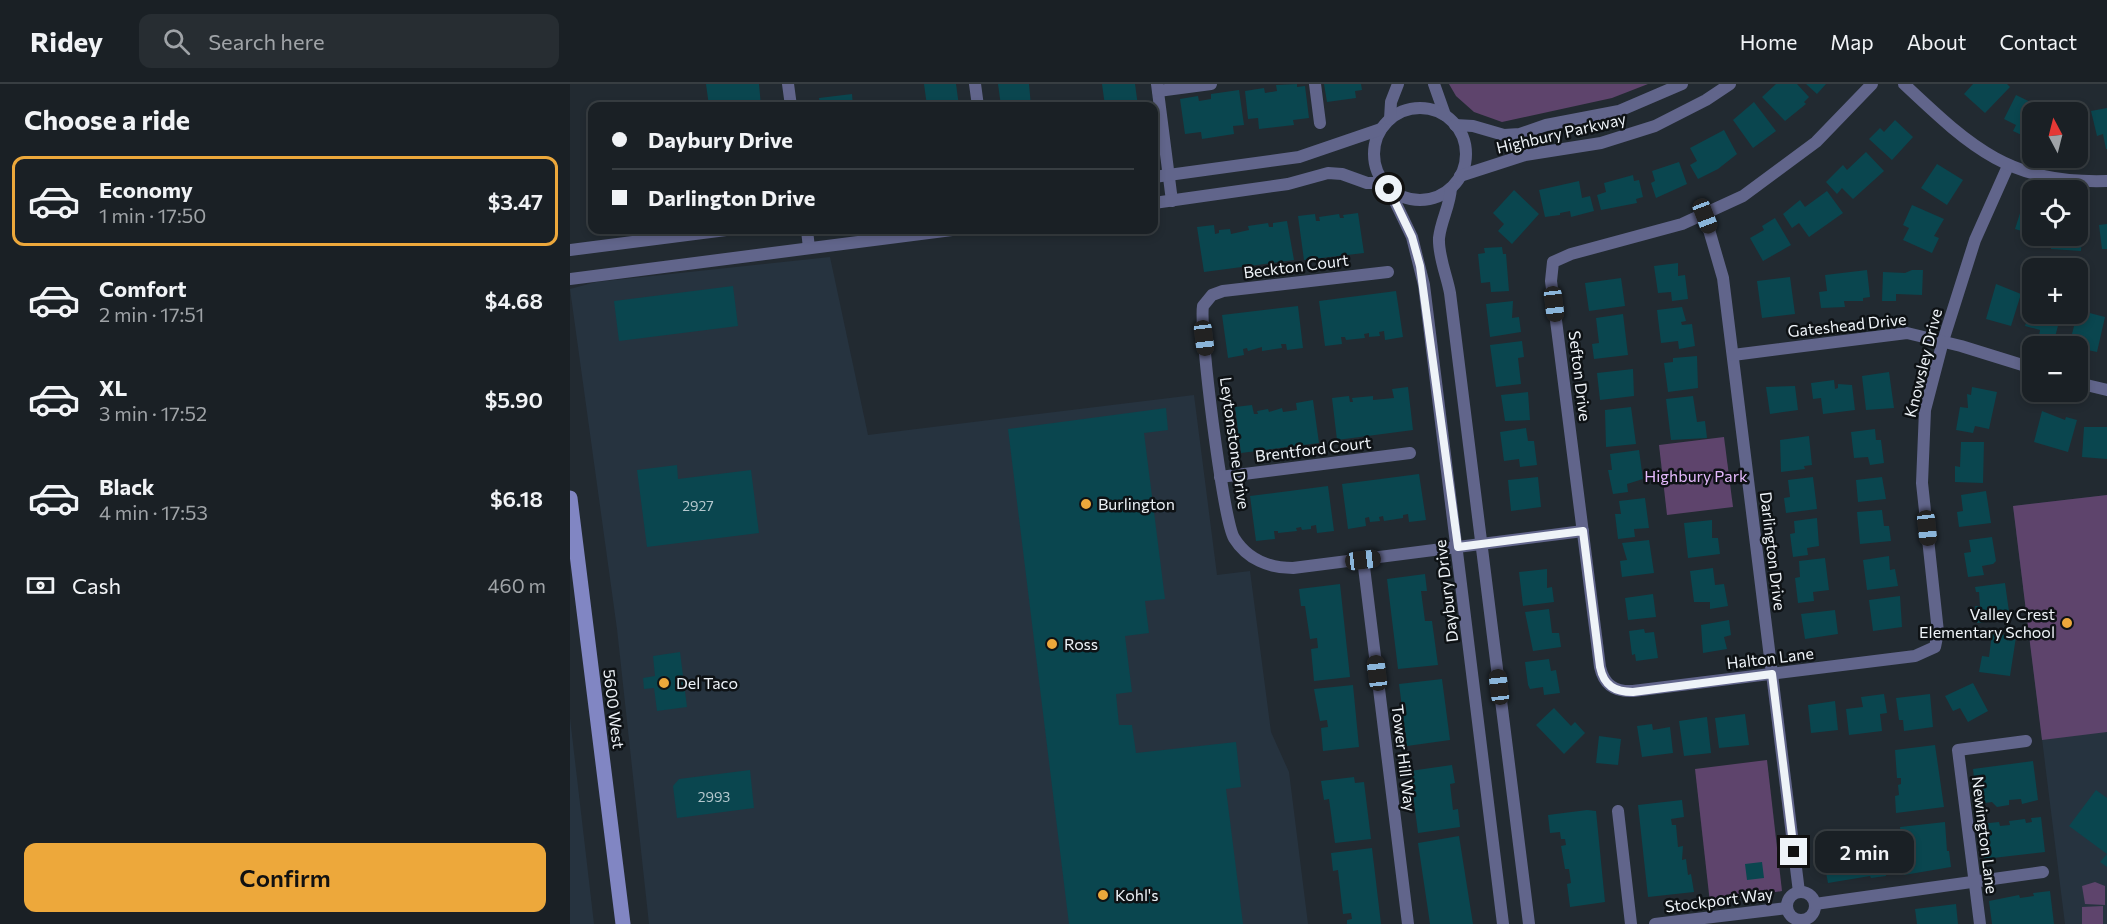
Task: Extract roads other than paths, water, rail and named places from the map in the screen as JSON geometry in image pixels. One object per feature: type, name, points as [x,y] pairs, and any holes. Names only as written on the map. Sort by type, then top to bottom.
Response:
[{"type":"main road","name":"5600 West","points":[[570,498],[623,924]]},
{"type":"street","points":[[788,84],[790,102]]},
{"type":"street","points":[[975,84],[977,102]]},
{"type":"street","points":[[1172,201],[1157,88],[1211,84]]},
{"type":"street","points":[[1315,84],[1320,123]]},
{"type":"street","points":[[1390,119],[1391,102],[1398,84]]},
{"type":"street","points":[[1434,84],[1444,116]]},
{"type":"street","name":"Highbury Parkway","points":[[1455,125],[1473,126],[1504,135],[1520,134],[1546,125],[1619,111],[1682,84]]},
{"type":"street","name":"Highbury Parkway","points":[[1460,176],[1525,155],[1601,143],[1655,126],[1706,100],[1730,84]]},
{"type":"street","name":"Sefton Drive","points":[[1608,685],[1600,667],[1551,281],[1553,262],[1564,256],[1705,216],[1752,191],[1797,158],[1832,128],[1872,84]]},
{"type":"street","points":[[1904,84],[1970,144],[2008,166],[2069,181],[2107,181]]},
{"type":"street","points":[[1158,203],[1288,184],[1328,173],[1342,174],[1367,183],[1386,186],[1400,196],[1427,200],[1451,188],[1460,176],[1466,155],[1461,134],[1455,125],[1444,116],[1431,110],[1416,109],[1402,112],[1390,119],[1381,129],[1376,140],[1374,162],[1386,186]]},
{"type":"street","points":[[1158,176],[1299,157],[1381,129]]},
{"type":"street","name":"Knowsley Drive","points":[[1935,648],[1938,632],[1921,459],[1925,410],[1943,341],[1975,240],[2008,166]]},
{"type":"street","name":"Daybury Drive","points":[[1386,186],[1412,237],[1420,266],[1458,547],[1503,924]]},
{"type":"street","points":[[1451,188],[1450,206],[1442,224],[1439,247],[1450,293],[1528,924]]},
{"type":"street","name":"Darlington Drive","points":[[1705,216],[1721,265],[1799,892]]},
{"type":"street","points":[[570,250],[695,234]]},
{"type":"street","points":[[807,234],[809,248]]},
{"type":"street","points":[[570,279],[920,234]]},
{"type":"street","name":"Beckton Court","points":[[1209,298],[1223,291],[1388,272]]},
{"type":"street","name":"Leytonstone Drive","points":[[1209,298],[1203,306],[1202,315],[1220,477],[1233,536],[1240,547],[1256,560],[1284,568],[1583,531]]},
{"type":"street","name":"Gateshead Drive","points":[[1733,355],[1906,333],[1943,341],[2022,365]]},
{"type":"street","points":[[2088,385],[2107,390]]},
{"type":"street","name":"Brentford Court","points":[[1220,477],[1410,453]]},
{"type":"street","name":"Tower Hill Way","points":[[1363,560],[1408,924]]},
{"type":"street","name":"Halton Lane","points":[[1608,685],[1616,690],[1633,692],[1915,656],[1935,648]]},
{"type":"street","name":"Newington Lane","points":[[1980,924],[1958,750],[2026,741]]},
{"type":"street","points":[[1617,811],[1631,924]]},
{"type":"street","points":[[1815,904],[2043,872]]},
{"type":"street","points":[[1799,892],[1808,894],[1815,904],[1811,916],[1806,919],[1793,918],[1787,908],[1789,899],[1799,892]]},
{"type":"street","name":"Stockport Way","points":[[1655,924],[1787,908]]},
{"type":"place","name":"Burlington","points":[[1086,504]]},
{"type":"place","name":"Valley Crest Elementary School","points":[[2067,623]]},
{"type":"place","name":"Ross","points":[[1052,644]]},
{"type":"place","name":"Del Taco","points":[[664,683]]},
{"type":"place","name":"Kohl's","points":[[1103,895]]},
{"type":"park label","name":"Highbury Park","points":[[1696,476]]}]
